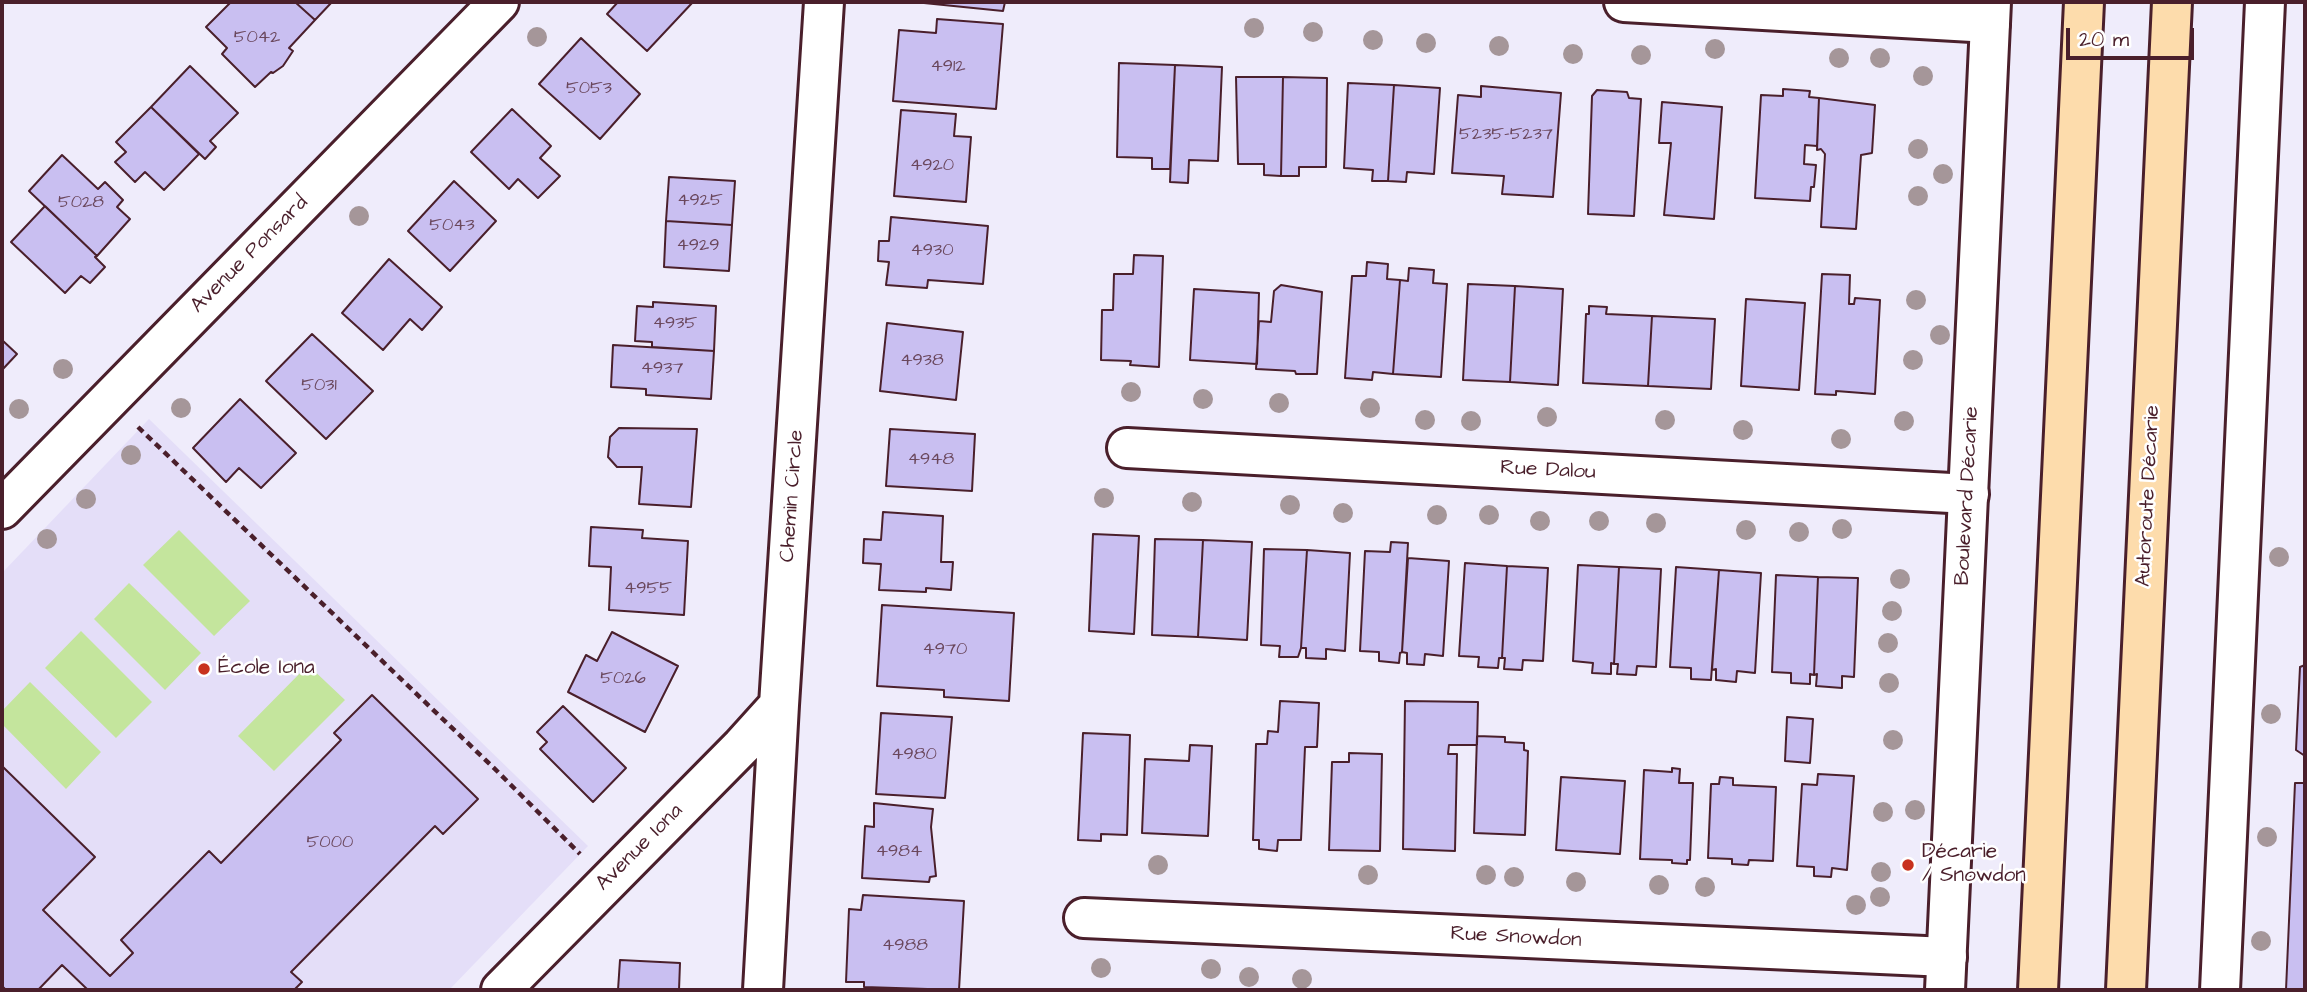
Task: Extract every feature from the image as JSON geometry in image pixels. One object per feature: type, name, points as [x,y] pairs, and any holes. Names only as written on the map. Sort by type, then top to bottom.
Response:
[{"type":"highway","points":[[2038,990],[2084,2]]},
{"type":"highway","name":"Autoroute Décarie","points":[[2126,990],[2172,2]]},
{"type":"street","name":"Avenue Ponsard","points":[[2,509],[499,2]]},
{"type":"street","name":"Chemin Circle","points":[[763,990],[824,2]]},
{"type":"street","points":[[1624,2],[1991,13]]},
{"type":"street","points":[[2220,990],[2265,2]]},
{"type":"street","name":"Boulevard Décarie","points":[[1946,974],[1991,13]]},
{"type":"street","name":"Rue Dalou","points":[[1127,447],[1969,494]]},
{"type":"street","name":"Avenue Iona","points":[[500,990],[742,746],[779,705]]},
{"type":"street","name":"Rue Snowdon","points":[[1084,918],[1946,974]]},
{"type":"path","points":[[137,427],[497,771],[585,859]]},
{"type":"shaded area","name":"École Iona","points":[[149,419],[588,846],[449,990],[2,990],[2,573]]},
{"type":"green space","points":[[179,530],[250,601],[214,636],[143,565]]},
{"type":"green space","points":[[129,583],[201,653],[165,690],[94,619]]},
{"type":"green space","points":[[81,631],[152,702],[116,738],[45,668]]},
{"type":"green space","points":[[308,665],[345,700],[274,771],[238,736]]},
{"type":"green space","points":[[30,682],[101,752],[66,789],[2,724],[2,711]]},
{"type":"building","points":[[231,2],[295,2],[315,20],[289,48],[293,51],[283,66],[271,72],[255,87],[222,54],[227,48],[206,27]]},
{"type":"building","points":[[295,2],[332,2],[315,20]]},
{"type":"building","points":[[618,2],[693,2],[647,51],[607,14]]},
{"type":"building","points":[[914,2],[1005,2],[1003,11]]},
{"type":"building","points":[[937,19],[1003,24],[996,109],[893,101],[899,30],[936,33]]},
{"type":"building","points":[[581,38],[640,94],[600,139],[539,84]]},
{"type":"building","points":[[1119,63],[1175,65],[1170,169],[1152,169],[1152,158],[1117,157]]},
{"type":"building","points":[[1175,65],[1222,67],[1218,161],[1189,160],[1188,183],[1170,182]]},
{"type":"building","points":[[190,66],[238,113],[210,141],[216,147],[205,159],[151,107]]},
{"type":"building","points":[[1236,77],[1283,77],[1281,176],[1264,175],[1264,164],[1238,164]]},
{"type":"building","points":[[1283,77],[1327,78],[1326,167],[1299,167],[1299,176],[1281,176]]},
{"type":"building","points":[[1348,83],[1394,85],[1388,181],[1372,181],[1373,170],[1344,168]]},
{"type":"building","points":[[1394,85],[1440,88],[1434,174],[1407,172],[1406,182],[1388,181]]},
{"type":"building","points":[[1481,86],[1561,93],[1553,197],[1502,194],[1504,176],[1452,173],[1458,95],[1481,97]]},
{"type":"building","points":[[1783,89],[1810,91],[1809,97],[1819,98],[1817,146],[1805,145],[1804,164],[1816,165],[1810,201],[1755,198],[1761,95],[1783,96]]},
{"type":"building","points":[[1597,90],[1627,92],[1629,98],[1641,99],[1634,216],[1588,214],[1592,96]]},
{"type":"building","points":[[1819,98],[1875,105],[1872,153],[1861,155],[1856,229],[1821,227],[1825,154],[1821,149],[1817,150]]},
{"type":"building","points":[[1662,102],[1722,107],[1714,219],[1664,215],[1671,143],[1659,143]]},
{"type":"building","points":[[151,107],[199,154],[164,190],[145,172],[135,182],[115,162],[126,152],[116,142]]},
{"type":"building","points":[[512,109],[551,146],[540,158],[560,176],[538,198],[518,179],[509,189],[471,152]]},
{"type":"building","points":[[901,110],[956,114],[954,136],[971,137],[966,202],[894,196]]},
{"type":"building","points":[[62,155],[98,189],[105,182],[123,200],[117,207],[130,219],[97,256],[29,191]]},
{"type":"building","points":[[669,177],[735,181],[732,225],[666,221]]},
{"type":"building","points":[[454,181],[496,221],[450,271],[408,231]]},
{"type":"building","points":[[45,206],[105,267],[90,283],[81,276],[65,293],[11,242]]},
{"type":"building","points":[[891,217],[988,226],[983,284],[928,280],[927,288],[886,285],[889,262],[878,261],[879,241],[889,241]]},
{"type":"building","points":[[666,221],[732,225],[729,271],[664,267]]},
{"type":"building","points":[[1134,255],[1163,256],[1159,367],[1130,365],[1131,361],[1101,360],[1102,310],[1113,310],[1114,274],[1133,274]]},
{"type":"building","points":[[389,259],[442,307],[422,330],[410,319],[383,350],[342,313]]},
{"type":"building","points":[[1367,262],[1388,264],[1387,279],[1400,280],[1393,374],[1373,372],[1372,380],[1345,378],[1352,276],[1366,276]]},
{"type":"building","points":[[1409,268],[1434,270],[1433,283],[1447,284],[1441,377],[1393,374],[1400,280],[1408,281]]},
{"type":"building","points":[[1822,274],[1850,275],[1849,304],[1854,304],[1855,298],[1880,300],[1875,394],[1836,391],[1836,395],[1815,394]]},
{"type":"building","points":[[1468,284],[1515,286],[1510,382],[1463,380]]},
{"type":"building","points":[[1281,285],[1322,292],[1317,374],[1256,369],[1259,321],[1271,322],[1274,291]]},
{"type":"building","points":[[1515,286],[1563,289],[1558,385],[1510,382]]},
{"type":"building","points":[[1194,289],[1259,293],[1257,364],[1190,360]]},
{"type":"building","points":[[1746,299],[1805,303],[1799,390],[1741,386]]},
{"type":"building","points":[[653,302],[716,306],[714,351],[652,347],[652,342],[635,341],[637,306],[653,307]]},
{"type":"building","points":[[1589,306],[1607,307],[1606,314],[1652,316],[1648,386],[1583,383],[1586,314],[1589,314]]},
{"type":"building","points":[[1652,316],[1715,319],[1711,389],[1648,386]]},
{"type":"building","points":[[887,323],[963,332],[956,400],[880,391]]},
{"type":"building","points":[[312,334],[373,391],[326,439],[266,381]]},
{"type":"building","points":[[2,340],[17,354],[2,370]]},
{"type":"building","points":[[613,345],[714,351],[711,399],[646,395],[646,389],[611,387]]},
{"type":"building","points":[[240,399],[296,453],[261,488],[239,468],[226,482],[193,448]]},
{"type":"building","points":[[619,428],[697,429],[691,507],[639,504],[642,467],[617,467],[608,457],[610,437]]},
{"type":"building","points":[[890,429],[975,434],[972,491],[886,486]]},
{"type":"building","points":[[883,512],[943,516],[941,562],[953,562],[951,590],[879,590],[881,564],[863,563],[864,539],[881,540]]},
{"type":"building","points":[[591,527],[643,530],[642,538],[688,541],[684,615],[609,610],[611,567],[589,566]]},
{"type":"building","points":[[1093,534],[1139,536],[1134,634],[1089,631]]},
{"type":"building","points":[[1155,539],[1203,540],[1198,637],[1152,635]]},
{"type":"building","points":[[1203,540],[1252,542],[1247,640],[1198,637]]},
{"type":"building","points":[[1391,542],[1408,543],[1402,652],[1399,663],[1379,661],[1379,652],[1360,651],[1365,551],[1390,552]]},
{"type":"building","points":[[1264,549],[1307,550],[1301,648],[1298,657],[1279,657],[1280,646],[1261,645]]},
{"type":"building","points":[[1307,550],[1350,553],[1345,651],[1326,649],[1326,659],[1306,658],[1306,648],[1301,648]]},
{"type":"building","points":[[1408,558],[1449,561],[1443,656],[1425,654],[1424,665],[1407,664],[1407,653],[1402,652]]},
{"type":"building","points":[[1465,563],[1507,566],[1502,658],[1499,658],[1498,668],[1478,667],[1479,657],[1459,656]]},
{"type":"building","points":[[1578,565],[1619,567],[1614,664],[1611,663],[1611,674],[1592,673],[1593,663],[1573,661]]},
{"type":"building","points":[[1507,566],[1548,568],[1543,661],[1523,660],[1522,670],[1504,669],[1505,658],[1502,658]]},
{"type":"building","points":[[1619,567],[1661,569],[1656,667],[1637,666],[1636,675],[1617,674],[1618,664],[1614,664]]},
{"type":"building","points":[[1676,567],[1719,570],[1711,680],[1691,679],[1691,668],[1670,667]]},
{"type":"building","points":[[1719,570],[1761,573],[1755,673],[1737,671],[1736,682],[1716,680],[1716,669],[1712,670]]},
{"type":"building","points":[[1776,575],[1818,577],[1814,675],[1810,674],[1810,684],[1791,683],[1791,673],[1772,672]]},
{"type":"building","points":[[1818,577],[1858,578],[1854,677],[1842,676],[1842,688],[1816,686],[1817,674],[1814,675]]},
{"type":"building","points":[[882,605],[1014,613],[1009,701],[944,697],[944,690],[877,686]]},
{"type":"building","points":[[612,632],[678,666],[645,732],[568,692],[586,655],[597,661]]},
{"type":"building","points":[[2305,665],[2305,756],[2296,750],[2300,667]]},
{"type":"building","points":[[372,695],[478,799],[443,834],[435,826],[291,972],[302,982],[294,990],[88,990],[62,965],[38,990],[6,990],[2,986],[2,766],[95,857],[43,910],[110,976],[133,953],[121,940],[209,851],[221,863],[341,740],[334,733]]},
{"type":"building","points":[[1280,701],[1319,703],[1317,747],[1305,747],[1301,840],[1278,840],[1277,851],[1259,849],[1259,840],[1253,840],[1256,744],[1267,744],[1268,731],[1278,732]]},
{"type":"building","points":[[1405,701],[1478,702],[1477,745],[1449,745],[1448,754],[1457,754],[1455,851],[1403,849]]},
{"type":"building","points":[[563,706],[626,768],[593,802],[540,749],[547,742],[537,732]]},
{"type":"building","points":[[881,713],[952,717],[945,798],[876,794]]},
{"type":"building","points":[[1787,717],[1813,719],[1810,763],[1785,761]]},
{"type":"building","points":[[1083,733],[1130,735],[1127,835],[1101,834],[1101,841],[1078,840]]},
{"type":"building","points":[[1477,736],[1505,737],[1505,742],[1524,743],[1524,750],[1528,751],[1525,835],[1474,833]]},
{"type":"building","points":[[1190,745],[1212,746],[1208,836],[1142,833],[1145,759],[1189,761]]},
{"type":"building","points":[[1349,753],[1382,754],[1380,851],[1329,850],[1332,762],[1349,762]]},
{"type":"building","points":[[1672,768],[1680,769],[1679,783],[1693,783],[1690,860],[1687,860],[1687,864],[1672,863],[1672,860],[1640,859],[1644,770],[1672,772]]},
{"type":"building","points":[[1818,774],[1854,776],[1847,870],[1832,868],[1831,877],[1814,876],[1814,867],[1797,866],[1802,784],[1817,785]]},
{"type":"building","points":[[1561,777],[1625,781],[1620,854],[1556,850]]},
{"type":"building","points":[[1720,777],[1733,778],[1733,785],[1776,787],[1773,861],[1749,860],[1748,865],[1732,864],[1732,859],[1708,858],[1711,784],[1719,784]]},
{"type":"building","points":[[2295,783],[2305,783],[2305,990],[2286,990]]},
{"type":"building","points":[[874,803],[933,809],[931,827],[936,876],[930,877],[929,882],[862,878],[865,826],[874,827]]},
{"type":"building","points":[[863,895],[964,901],[959,990],[864,987],[864,982],[846,982],[849,909],[861,910]]},
{"type":"building","points":[[620,960],[680,963],[679,990],[618,990]]},
{"type":"place","name":"École Iona","points":[[204,669]]},
{"type":"place","name":"Décarie / Snowdon","points":[[1908,865]]}]
